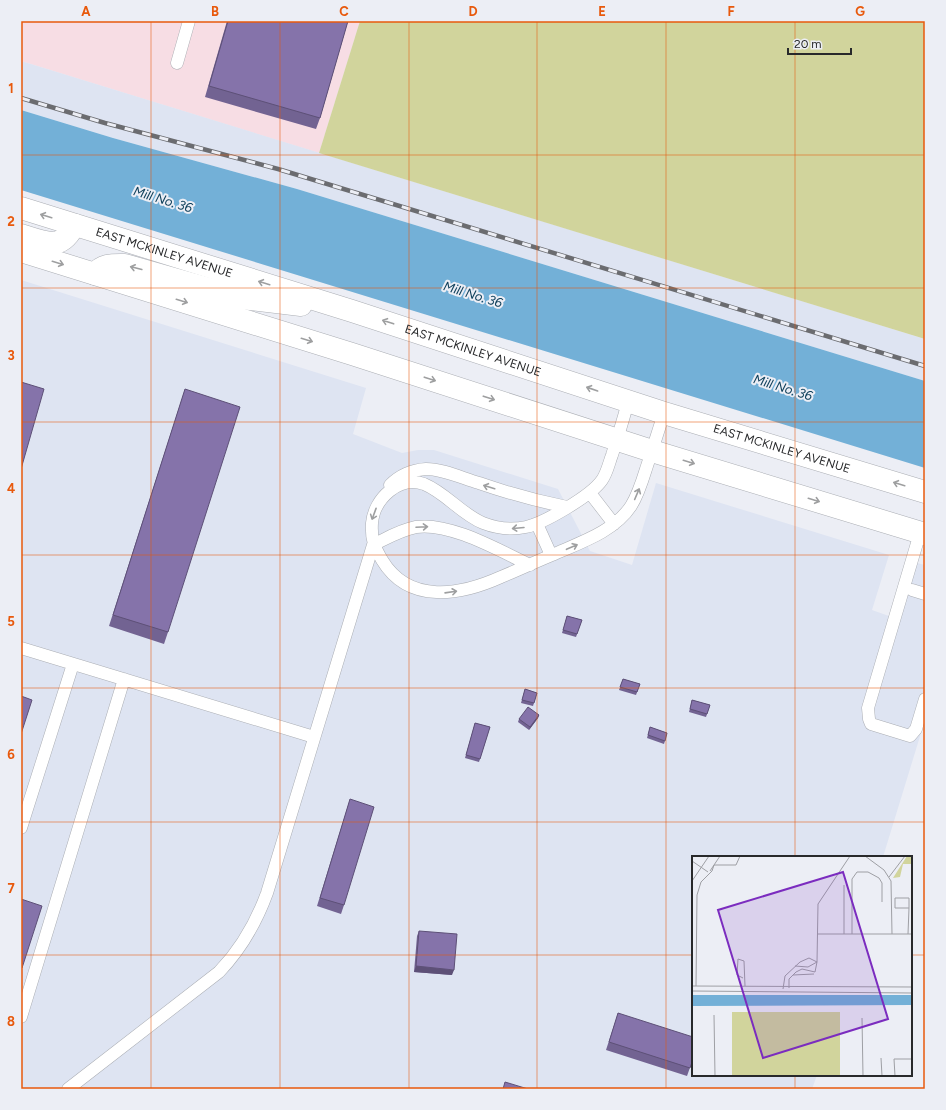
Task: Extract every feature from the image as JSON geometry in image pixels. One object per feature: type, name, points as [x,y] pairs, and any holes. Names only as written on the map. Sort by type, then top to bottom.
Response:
[{"type":"main road","name":"EAST MCKINLEY AVENUE","points":[[21,208],[352,310],[628,402],[925,492]]},
{"type":"main road","points":[[21,235],[42,242],[55,243],[62,241],[75,225]]},
{"type":"main road","points":[[21,251],[352,354],[652,451],[922,533]]},
{"type":"main road","points":[[95,274],[104,266],[125,265],[241,298],[352,310]]},
{"type":"lane","points":[[177,63],[189,21]]},
{"type":"lane","points":[[383,498],[389,490],[398,485],[414,482],[430,487],[481,522],[490,525],[515,528],[537,524],[590,493],[603,478],[617,440],[628,402]]},
{"type":"lane","points":[[567,507],[524,498],[442,472],[427,469],[414,470],[402,475],[391,484],[372,518],[371,532],[373,545],[385,566],[399,580],[417,590],[439,594],[464,590],[491,582],[585,541],[614,524],[630,508],[636,497],[664,413]]},
{"type":"lane","points":[[590,493],[614,524]]},
{"type":"lane","points":[[537,524],[551,555]]},
{"type":"lane","points":[[68,1089],[219,972],[242,945],[260,912],[267,893],[373,545],[396,533],[416,527],[445,528],[462,534],[530,565]]},
{"type":"lane","points":[[922,533],[868,708],[871,724],[910,736],[916,729],[925,699]]},
{"type":"lane","points":[[912,590],[925,594]]},
{"type":"lane","points":[[21,648],[314,737]]},
{"type":"lane","points":[[21,828],[73,664]]},
{"type":"lane","points":[[21,1017],[124,679]]},
{"type":"shaded area","points":[[21,21],[360,21],[319,153],[21,61]]},
{"type":"shaded area","points":[[21,61],[925,339],[925,381],[297,189],[113,138],[21,110]]},
{"type":"shaded area","points":[[21,280],[366,388],[353,434],[402,453],[418,450],[434,450],[558,489],[590,551],[632,565],[656,483],[889,555],[872,610],[900,620],[917,563],[925,565],[925,720],[883,856],[692,856],[692,1076],[817,1076],[812,1089],[21,1089]]},
{"type":"green space","points":[[360,21],[925,21],[925,339],[319,153]]},
{"type":"water","name":"Mill No. 36","points":[[21,110],[113,138],[297,189],[925,381],[925,468],[21,190]]},
{"type":"building","points":[[228,21],[348,21],[320,118],[209,86]]},
{"type":"building","points":[[21,382],[44,389],[21,469]]},
{"type":"building","points":[[185,389],[240,407],[168,632],[113,615]]},
{"type":"building","points":[[567,616],[582,620],[577,634],[563,630]]},
{"type":"building","points":[[623,679],[640,684],[637,692],[620,687]]},
{"type":"building","points":[[525,689],[537,693],[534,703],[522,700]]},
{"type":"building","points":[[21,696],[32,700],[21,734]]},
{"type":"building","points":[[692,700],[710,705],[707,714],[690,709]]},
{"type":"building","points":[[528,707],[539,715],[530,727],[519,719]]},
{"type":"building","points":[[475,723],[490,727],[480,759],[466,755]]},
{"type":"building","points":[[650,727],[667,733],[665,741],[648,735]]},
{"type":"building","points":[[350,799],[374,807],[344,905],[320,898]]},
{"type":"building","points":[[21,899],[42,906],[22,968],[21,968]]},
{"type":"building","points":[[419,931],[457,934],[454,970],[416,966]]},
{"type":"building","points":[[618,1013],[692,1037],[692,1062],[690,1068],[609,1042]]},
{"type":"building","points":[[505,1082],[528,1089],[503,1089]]},
{"type":"railway","points":[[21,98],[105,123],[278,169],[925,366]]}]
